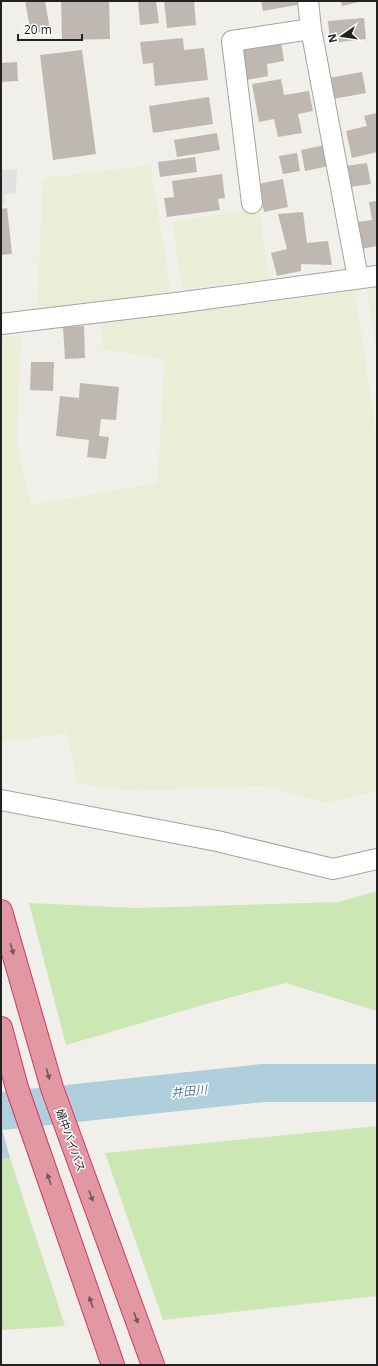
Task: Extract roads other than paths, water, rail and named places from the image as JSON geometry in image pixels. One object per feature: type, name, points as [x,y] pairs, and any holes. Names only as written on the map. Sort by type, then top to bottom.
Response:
[{"type":"highway","name":"婦中バイパス","points":[[1,911],[52,1088],[153,1365]]},
{"type":"highway","points":[[1,1028],[17,1088],[114,1365]]},
{"type":"street","points":[[308,1],[311,29],[358,278]]},
{"type":"street","points":[[252,203],[232,40],[311,29]]},
{"type":"street","points":[[1,324],[184,302],[377,276]]},
{"type":"street","points":[[1,800],[217,841],[334,869],[377,859]]},
{"type":"water","points":[[1,1126],[10,1158],[1,1159]]},
{"type":"waterway","name":"井田川","points":[[1,1111],[263,1083],[377,1083]]}]
